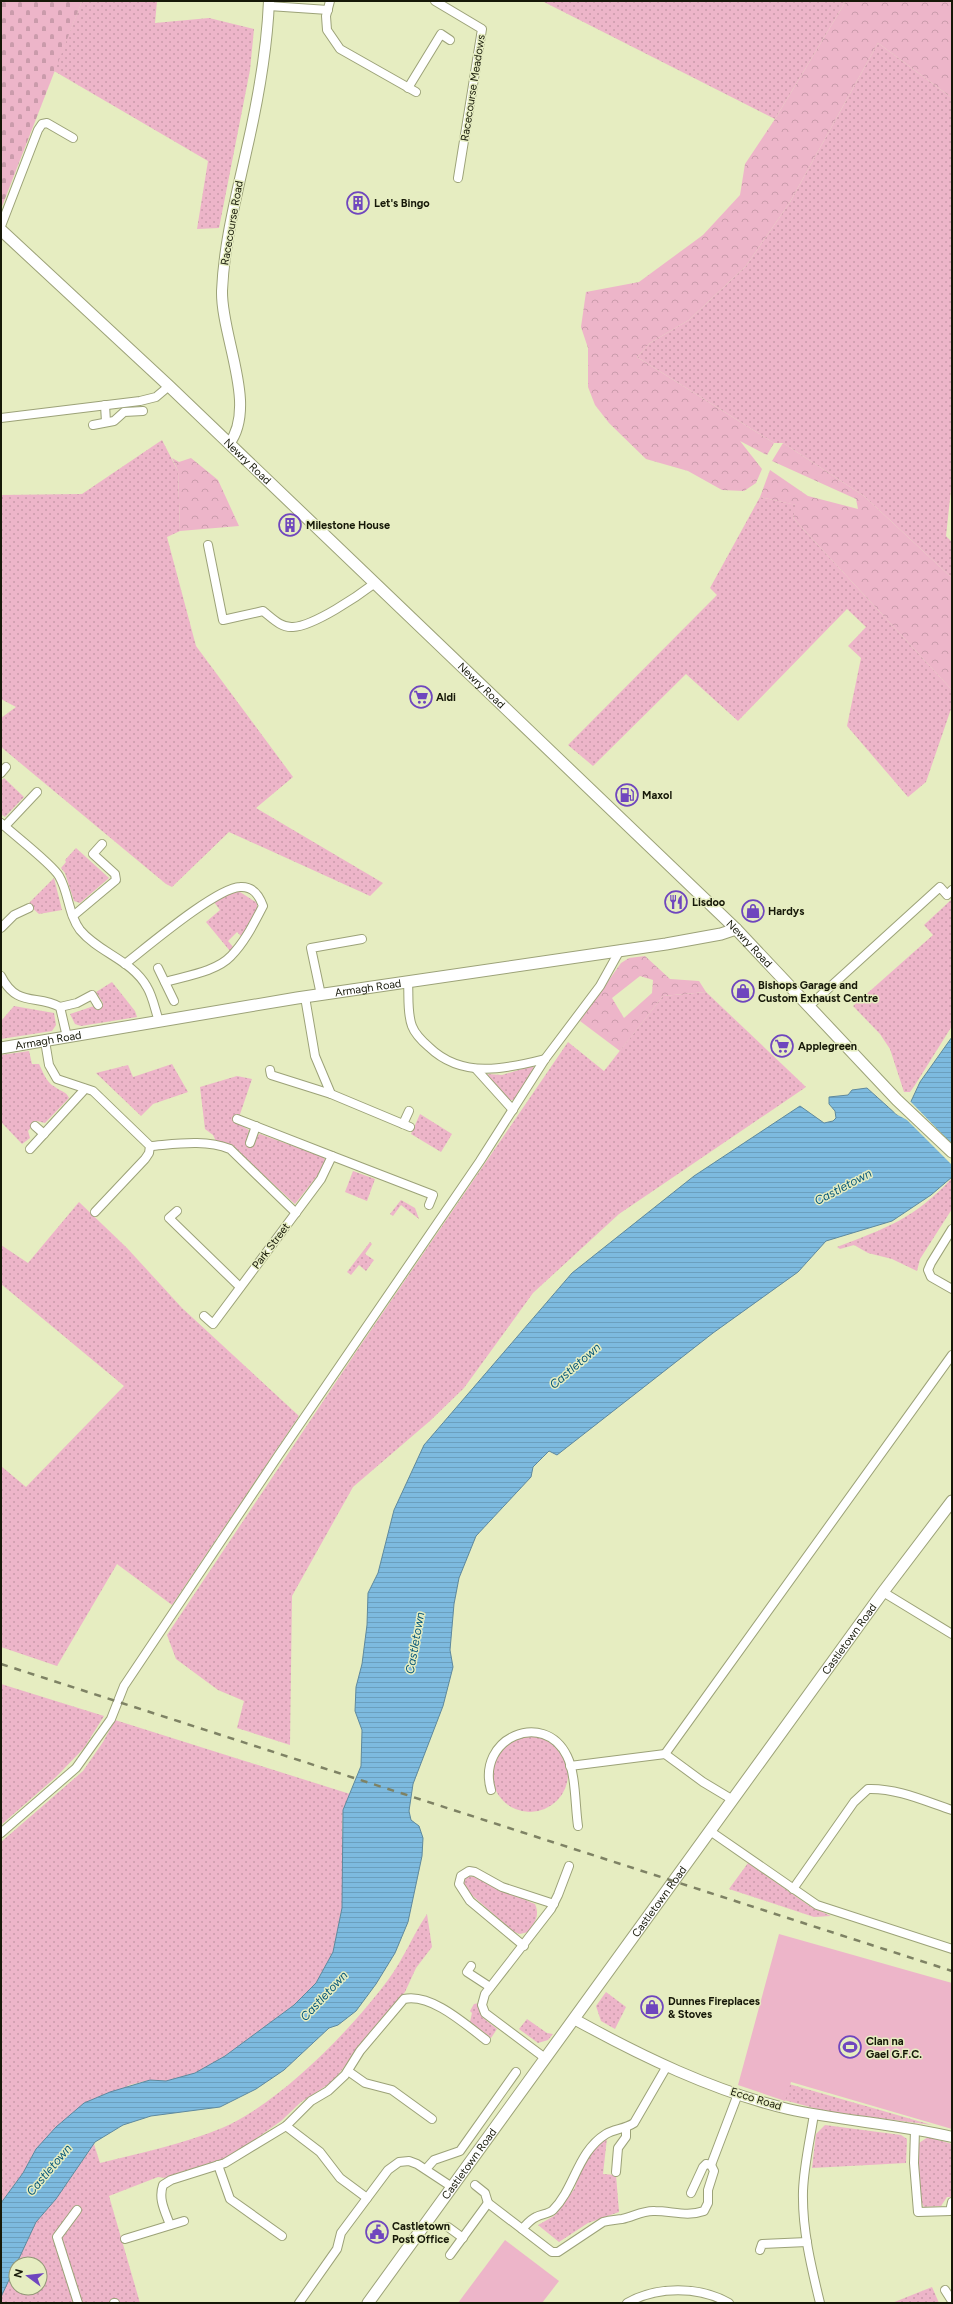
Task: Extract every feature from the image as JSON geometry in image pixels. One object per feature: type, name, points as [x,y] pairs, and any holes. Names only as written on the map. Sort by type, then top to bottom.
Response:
[{"type":"main road","name":"Newry Road","points":[[1,230],[229,444],[736,929],[808,1008],[897,1100],[952,1152]]},
{"type":"main road","name":"Armagh Road","points":[[1,1048],[305,997],[721,934],[736,929]]},
{"type":"main road","name":"Castletown Road","points":[[368,2303],[883,1592],[952,1501]]},
{"type":"street","points":[[330,1],[326,16],[327,30],[340,49],[416,92]]},
{"type":"street","name":"Racecourse Meadows","points":[[435,1],[482,29],[458,178]]},
{"type":"street","points":[[269,4],[328,10]]},
{"type":"street","name":"Racecourse Road","points":[[229,444],[236,432],[240,405],[225,326],[222,292],[236,196],[256,103],[269,4]]},
{"type":"street","points":[[408,88],[441,34],[450,40]]},
{"type":"street","points":[[1,226],[38,130],[42,124],[47,123],[73,138]]},
{"type":"street","points":[[1,418],[140,401],[156,397],[168,386]]},
{"type":"street","points":[[104,405],[106,422]]},
{"type":"street","points":[[93,425],[114,421],[124,412],[143,410]]},
{"type":"street","points":[[208,546],[223,620],[263,611],[281,625],[292,628],[305,624],[354,599],[375,584]]},
{"type":"street","points":[[37,792],[3,824],[58,874],[73,916],[80,930],[98,947],[125,964],[147,987],[159,1021]]},
{"type":"street","points":[[73,916],[116,880],[115,874],[93,854],[102,844]]},
{"type":"street","points":[[125,964],[218,894],[241,887],[250,888],[259,895],[263,906],[250,931],[231,957],[209,968],[165,982]]},
{"type":"street","points":[[808,1008],[940,887],[947,895],[952,890]]},
{"type":"street","points":[[1,928],[14,915],[29,908]]},
{"type":"street","points":[[321,995],[311,948],[362,939]]},
{"type":"street","points":[[1,1833],[81,1762],[111,1719],[128,1679],[278,1456],[480,1161],[545,1059],[600,986],[620,950]]},
{"type":"street","points":[[158,968],[174,1001]]},
{"type":"street","points":[[1,976],[8,988],[23,998],[54,1003],[60,1007],[67,1037]]},
{"type":"street","points":[[408,982],[409,1015],[416,1033],[434,1052],[458,1064],[476,1069],[509,1068],[545,1059]]},
{"type":"street","points":[[60,1007],[77,1003],[92,995],[98,1005]]},
{"type":"street","points":[[305,997],[315,1056],[331,1094]]},
{"type":"street","points":[[45,1040],[49,1065],[57,1079],[93,1091],[150,1146],[197,1143],[220,1145],[230,1149],[296,1213]]},
{"type":"street","points":[[476,1069],[513,1110]]},
{"type":"street","points":[[270,1070],[271,1075],[331,1094],[406,1125],[410,1112]]},
{"type":"street","points":[[30,1149],[85,1089]]},
{"type":"street","points":[[237,1119],[433,1195],[429,1205]]},
{"type":"street","points":[[35,1126],[44,1134]]},
{"type":"street","points":[[250,1143],[256,1126]]},
{"type":"street","points":[[95,1212],[145,1159],[149,1153],[150,1146]]},
{"type":"street","name":"Park Street","points":[[204,1316],[213,1324],[321,1179],[332,1156]]},
{"type":"street","points":[[177,1211],[170,1218],[240,1287]]},
{"type":"street","points":[[952,1229],[928,1270],[931,1277],[952,1289]]},
{"type":"street","points":[[665,1754],[952,1355]]},
{"type":"street","points":[[883,1592],[952,1634]]},
{"type":"street","points":[[491,1790],[488,1774],[491,1759],[502,1742],[516,1735],[533,1732],[553,1740],[564,1750],[570,1766],[578,1826]]},
{"type":"street","points":[[570,1766],[665,1754],[703,1782],[733,1800]]},
{"type":"street","points":[[793,1889],[854,1802],[868,1789],[879,1788],[952,1810]]},
{"type":"street","points":[[710,1831],[807,1899],[829,1909],[952,1949]]},
{"type":"street","points":[[545,2058],[485,2013],[482,2005],[484,1994],[524,1946],[554,1904],[569,1866]]},
{"type":"street","points":[[524,1946],[470,1901],[459,1884],[461,1876],[469,1871],[475,1872],[502,1887],[554,1904]]},
{"type":"street","points":[[471,1966],[467,1972],[490,1987]]},
{"type":"street","points":[[170,2225],[160,2193],[163,2185],[171,2180],[218,2165],[238,2156],[286,2126],[311,2101],[328,2091],[348,2071],[360,2051],[404,1998],[414,1996],[433,2004],[458,2018],[486,2040]]},
{"type":"street","name":"Ecco Road","points":[[574,2019],[667,2066],[738,2094],[814,2114],[952,2137]]},
{"type":"street","points":[[522,2229],[535,2217],[552,2211],[569,2189],[578,2166],[595,2143],[606,2134],[626,2129],[634,2123],[667,2066]]},
{"type":"street","points":[[348,2071],[365,2083],[392,2090],[432,2119]]},
{"type":"street","points":[[426,2169],[434,2160],[460,2150],[516,2072]]},
{"type":"street","points":[[475,2185],[485,2193],[488,2203],[552,2252],[558,2252],[609,2220],[620,2220],[655,2211],[696,2214],[704,2211],[708,2202],[708,2190],[714,2171],[711,2165],[738,2094]]},
{"type":"street","points":[[814,2114],[803,2191],[807,2242],[820,2303]]},
{"type":"street","points":[[286,2126],[320,2152],[340,2178],[367,2198]]},
{"type":"street","points":[[616,2172],[618,2148],[626,2137],[626,2129]]},
{"type":"street","points":[[915,2130],[914,2163],[918,2212],[950,2211],[952,2202]]},
{"type":"street","points":[[299,2303],[337,2249],[342,2232],[388,2170],[399,2162],[409,2161],[426,2169],[452,2187]]},
{"type":"street","points":[[691,2193],[703,2167],[706,2164],[711,2165]]},
{"type":"street","points":[[218,2165],[230,2199],[282,2236]]},
{"type":"street","points":[[450,2255],[488,2203]]},
{"type":"street","points":[[77,2210],[57,2237],[78,2303]]},
{"type":"street","points":[[125,2239],[184,2221]]},
{"type":"street","points":[[448,2227],[463,2238]]},
{"type":"street","points":[[760,2250],[762,2244],[807,2242]]},
{"type":"street","points":[[627,2303],[645,2294],[669,2290],[690,2291],[711,2296],[729,2303]]},
{"type":"street","points":[[945,2290],[952,2301]]},
{"type":"green space","points":[[1,1],[82,1],[1,209]]},
{"type":"green space","points":[[82,1],[157,1],[155,23],[209,18],[254,29],[250,70],[219,228],[197,229],[208,161],[54,71]]},
{"type":"green space","points":[[542,1],[846,1],[775,119]]},
{"type":"green space","points":[[846,1],[949,1],[952,4],[952,98],[878,43],[790,202],[746,266],[689,320],[650,343],[637,357],[774,443],[767,455],[740,441],[762,469],[756,483],[744,491],[722,490],[688,471],[646,459],[609,423],[595,405],[588,387],[588,348],[581,327],[586,292],[639,282],[703,235],[740,195],[745,164],[775,119]]},
{"type":"green space","points":[[878,43],[952,98],[952,480],[946,536],[952,542],[952,578],[864,496],[783,443],[774,443],[637,357],[650,343],[689,320],[746,266],[790,202]]},
{"type":"green space","points":[[162,440],[178,471],[180,531],[167,537],[196,646],[293,777],[256,808],[383,883],[370,896],[229,832],[172,887],[166,884],[1,747],[1,718],[16,707],[1,699],[1,495],[82,494]]},
{"type":"green space","points":[[783,443],[864,496],[952,578],[952,690],[793,518],[796,505],[760,497],[770,470],[808,496],[858,509],[856,499],[772,461]]},
{"type":"green space","points":[[172,458],[179,462],[191,458],[218,480],[239,526],[180,531],[178,471]]},
{"type":"green space","points":[[760,497],[797,505],[793,518],[952,690],[952,706],[926,782],[908,797],[847,726],[861,658],[848,646],[866,627],[847,609],[738,721],[686,674],[593,766],[568,745],[717,595],[710,588]]},
{"type":"green space","points":[[4,778],[24,797],[5,817],[1,814],[1,781]]},
{"type":"green space","points":[[76,848],[109,878],[80,903],[74,901],[65,873],[61,868],[66,862],[65,860]]},
{"type":"green space","points":[[54,878],[62,910],[39,914],[28,904]]},
{"type":"green space","points":[[233,892],[240,892],[257,903],[257,911],[242,937],[237,932],[228,941],[234,948],[230,951],[206,922],[220,910],[214,902],[222,896]]},
{"type":"green space","points":[[952,899],[952,1026],[910,1092],[904,1092],[890,1049],[880,1034],[853,1006],[933,935],[924,925]]},
{"type":"green space","points":[[645,956],[670,979],[699,981],[706,992],[663,996],[620,1051],[580,1021],[621,963],[629,958]],"holes":[[[640,976],[653,980],[652,993],[624,1018],[612,998]]]},
{"type":"green space","points":[[112,982],[135,1011],[137,1017],[81,1026],[75,1024],[70,1014],[103,1003],[96,992]]},
{"type":"green space","points":[[706,992],[806,1087],[619,1214],[533,1293],[464,1388],[431,1420],[353,1487],[292,1596],[290,1745],[237,1728],[244,1701],[218,1690],[176,1659],[167,1635],[358,1349],[568,1042],[604,1071],[663,996]]},
{"type":"green space","points":[[14,1006],[54,1013],[56,1025],[52,1031],[1,1039],[1,1021]]},
{"type":"green space","points":[[29,1051],[32,1064],[39,1064],[49,1082],[57,1089],[65,1093],[69,1098],[45,1123],[37,1121],[28,1131],[30,1138],[22,1144],[1,1122],[1,1055]]},
{"type":"green space","points":[[172,1064],[188,1092],[153,1104],[141,1116],[96,1073],[128,1065],[133,1077]]},
{"type":"green space","points":[[532,1066],[535,1069],[514,1100],[509,1100],[487,1077],[488,1074],[502,1075]]},
{"type":"green space","points":[[237,1076],[252,1079],[237,1123],[249,1130],[247,1142],[254,1145],[258,1135],[260,1134],[323,1157],[326,1161],[325,1166],[295,1204],[231,1145],[216,1141],[213,1135],[205,1129],[200,1087]]},
{"type":"green space","points":[[420,1114],[452,1134],[441,1152],[411,1134]]},
{"type":"green space","points":[[353,1171],[375,1179],[367,1201],[345,1192]]},
{"type":"green space","points":[[952,1178],[952,1209],[920,1259],[917,1271],[892,1259],[868,1253],[854,1245],[840,1249],[837,1247],[871,1234],[913,1212],[938,1192]]},
{"type":"green space","points":[[401,1200],[415,1208],[419,1219],[401,1205],[393,1216],[390,1214]]},
{"type":"green space","points":[[79,1202],[127,1248],[182,1308],[299,1416],[172,1605],[117,1564],[57,1666],[1,1647],[1,1466],[26,1487],[124,1386],[1,1284],[1,1245],[28,1263]]},
{"type":"green space","points":[[370,1242],[372,1244],[365,1254],[374,1260],[366,1271],[359,1265],[351,1275],[347,1272]]},
{"type":"green space","points":[[1,1684],[104,1716],[84,1748],[56,1777],[1,1825]]},
{"type":"green space","points":[[115,1720],[350,1794],[343,1810],[342,1829],[344,1866],[342,1908],[333,1952],[316,1983],[294,2005],[225,2056],[195,2073],[166,2081],[150,2080],[129,2085],[36,2149],[23,2173],[1,2203],[1,1842],[83,1771],[103,1742]]},
{"type":"green space","points":[[522,1736],[538,1736],[551,1742],[562,1753],[568,1766],[566,1789],[551,1806],[538,1812],[522,1812],[509,1806],[494,1789],[492,1782],[492,1766],[498,1753],[515,1738]]},
{"type":"green space","points":[[748,1863],[811,1907],[831,1916],[814,1917],[729,1889]]},
{"type":"green space","points":[[467,1876],[481,1879],[535,1904],[537,1915],[535,1922],[528,1932],[520,1934],[514,1932],[466,1890],[463,1884]]},
{"type":"green space","points":[[427,1914],[432,1947],[416,1968],[405,1992],[332,2082],[301,2102],[281,2121],[231,2156],[166,2178],[158,2177],[109,2196],[140,2303],[1,2303],[1,2297],[8,2282],[8,2296],[48,2296],[48,2256],[20,2256],[36,2222],[56,2199],[94,2144],[100,2163],[131,2156],[207,2134],[244,2117],[290,2083],[335,2042],[373,2000],[403,1956]]},
{"type":"green space","name":"Clan na Gael G.F.C.","points":[[779,1934],[952,1983],[952,2129],[791,2082],[785,2101],[738,2085]]},
{"type":"green space","points":[[606,1992],[626,2007],[615,2029],[601,2021],[596,2006]]},
{"type":"green space","points":[[479,2003],[482,2017],[497,2029],[491,2038],[470,2022],[472,2013],[470,2011],[474,2004]]},
{"type":"green space","points":[[527,2019],[547,2033],[553,2034],[548,2040],[538,2043],[519,2029]]},
{"type":"green space","points":[[789,2084],[932,2125],[825,2111],[784,2100]]},
{"type":"green space","points":[[825,2125],[901,2135],[907,2139],[906,2163],[812,2168],[816,2134]]},
{"type":"green space","points":[[928,2137],[952,2144],[952,2197],[947,2197],[941,2206],[924,2207],[922,2203],[916,2145]]},
{"type":"green space","points":[[607,2138],[603,2174],[616,2175],[619,2212],[588,2223],[559,2242],[538,2225],[554,2216],[575,2188],[577,2176],[596,2146]]},
{"type":"green space","points":[[505,2240],[559,2281],[542,2303],[458,2303]]},
{"type":"green space","points":[[932,2287],[939,2303],[892,2303]]},
{"type":"water","name":"Castletown","points":[[952,1037],[952,1177],[931,1195],[892,1221],[826,1241],[798,1272],[713,1333],[557,1455],[549,1451],[533,1467],[531,1477],[476,1536],[459,1578],[454,1604],[450,1650],[453,1667],[443,1706],[413,1784],[409,1811],[411,1820],[419,1826],[423,1838],[422,1856],[408,1922],[395,1953],[376,1984],[356,2011],[338,2025],[329,2028],[284,2070],[256,2089],[220,2107],[151,2116],[123,2125],[95,2142],[56,2199],[36,2222],[20,2256],[8,2256],[8,2282],[1,2297],[1,2203],[23,2173],[36,2149],[56,2127],[84,2103],[110,2092],[150,2080],[166,2081],[195,2073],[225,2056],[294,2005],[316,1983],[333,1952],[342,1908],[343,1810],[361,1766],[362,1730],[355,1711],[356,1687],[362,1664],[367,1625],[368,1593],[378,1573],[394,1510],[424,1445],[572,1273],[694,1176],[800,1106],[824,1123],[833,1121],[836,1118],[835,1111],[829,1104],[829,1097],[848,1095],[852,1090],[867,1088],[897,1115],[907,1110],[920,1082]]},
{"type":"pier","points":[[909,1100],[952,1144],[952,1165],[907,1120],[896,1114],[890,1107],[898,1113],[905,1108]]},
{"type":"railway","points":[[1,1664],[952,1971]]},
{"type":"place","name":"Let's Bingo","points":[[358,203]]},
{"type":"place","name":"Milestone House","points":[[290,525]]},
{"type":"place","name":"Aldi","points":[[421,697]]},
{"type":"place","name":"Maxol","points":[[627,795]]},
{"type":"place","name":"Lisdoo","points":[[676,902]]},
{"type":"place","name":"Hardys","points":[[753,911]]},
{"type":"place","name":"Bishops Garage and Custom Exhaust Centre","points":[[743,991]]},
{"type":"place","name":"Applegreen","points":[[782,1046]]},
{"type":"place","name":"Dunnes Fireplaces & Stoves","points":[[652,2007]]},
{"type":"place","name":"Clan na Gael G.F.C.","points":[[850,2047]]},
{"type":"place","name":"Castletown Post Office","points":[[377,2232]]}]
